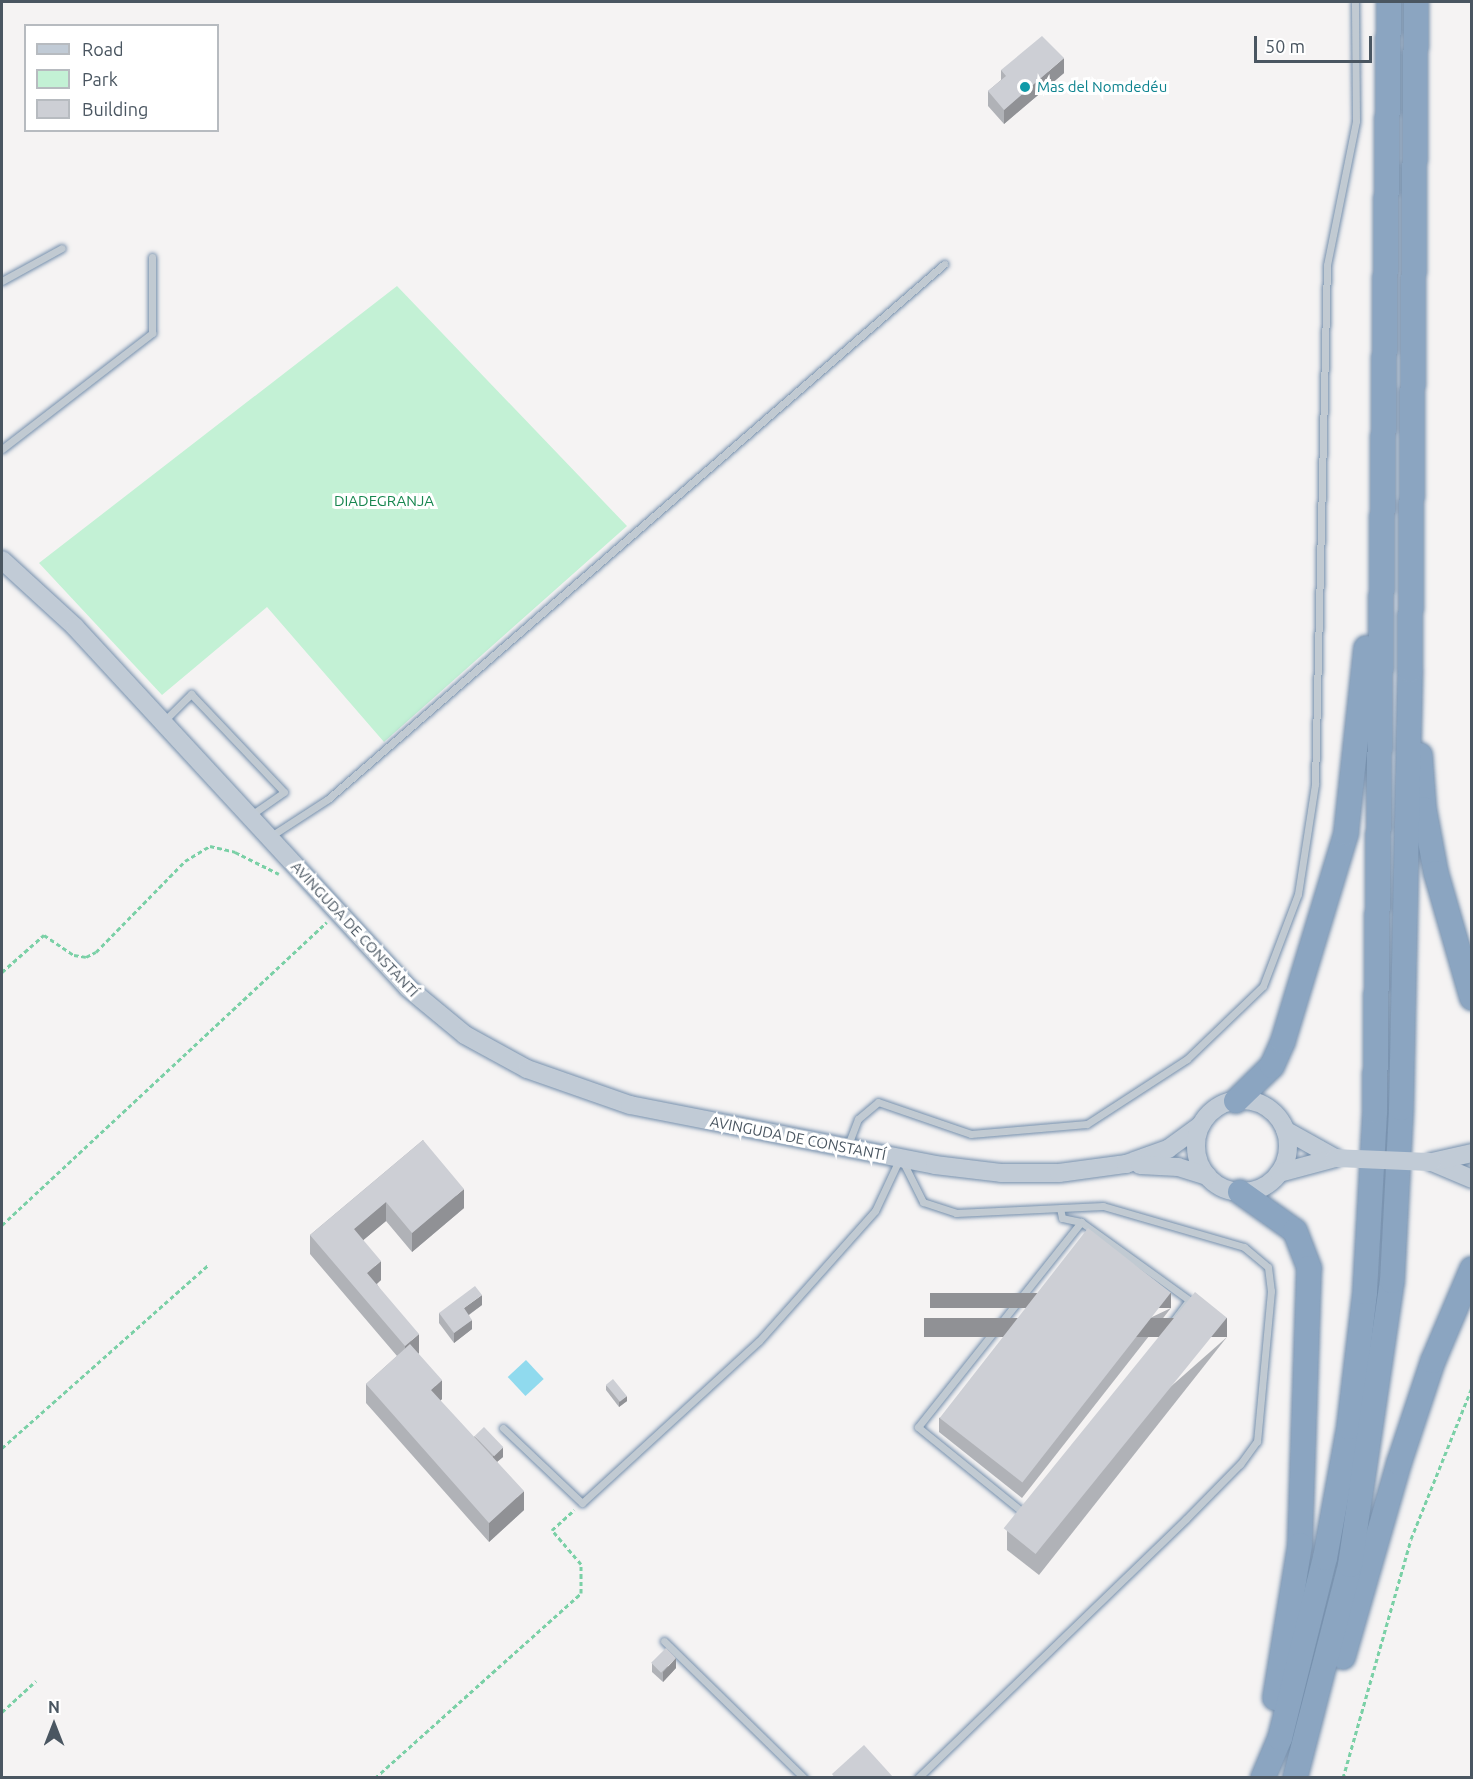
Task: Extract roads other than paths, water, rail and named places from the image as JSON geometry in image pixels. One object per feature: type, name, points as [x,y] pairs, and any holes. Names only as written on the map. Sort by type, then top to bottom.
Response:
[{"type":"highway","points":[[1264,1775],[1283,1727],[1325,1558],[1349,1427],[1365,1292],[1375,1111],[1389,2]]},
{"type":"highway","points":[[1295,1778],[1350,1565],[1392,1281],[1401,1108],[1410,670],[1416,2]]},
{"type":"highway","points":[[1236,1101],[1272,1066],[1283,1041],[1346,833],[1361,723],[1385,409]]},
{"type":"highway","points":[[1410,670],[1426,820],[1445,916],[1472,999]]},
{"type":"highway","points":[[1240,1192],[1295,1232],[1309,1268],[1300,1545],[1264,1775]]},
{"type":"highway","points":[[1307,1778],[1399,1463],[1433,1361],[1472,1269]]},
{"type":"main road","name":"AVINGUDA DE CONSTANTÍ","points":[[2,561],[75,627],[407,987],[465,1035],[527,1069],[630,1104],[847,1149],[970,1170],[1025,1174],[1126,1164]]},
{"type":"main road","points":[[1126,1164],[1168,1149],[1200,1126],[1209,1113],[1236,1101],[1266,1107],[1285,1130],[1335,1158]]},
{"type":"main road","points":[[1200,1126],[1197,1155],[1208,1176]]},
{"type":"main road","points":[[1279,1173],[1288,1144],[1285,1130]]},
{"type":"main road","points":[[1126,1164],[1178,1167],[1208,1176],[1225,1189],[1240,1192],[1255,1190],[1279,1173],[1335,1158],[1432,1162],[1472,1153]]},
{"type":"main road","points":[[1432,1162],[1472,1179]]},
{"type":"lane","points":[[847,1149],[858,1119],[878,1102],[971,1134],[1087,1124],[1187,1059],[1263,986],[1298,894],[1315,784],[1327,265],[1356,121],[1355,2]]},
{"type":"lane","points":[[2,281],[62,248]]},
{"type":"lane","points":[[2,449],[152,333],[152,257]]},
{"type":"lane","points":[[269,837],[328,799],[944,264]]},
{"type":"lane","points":[[163,723],[191,694],[284,792],[249,817]]},
{"type":"lane","points":[[900,1158],[923,1202],[956,1213],[1103,1206],[1244,1247],[1268,1267],[1271,1291],[1257,1441],[1240,1464],[1186,1519],[918,1778]]},
{"type":"lane","points":[[503,1428],[582,1503],[759,1341],[875,1210],[900,1158]]},
{"type":"lane","points":[[1060,1208],[1062,1218],[1081,1221],[1189,1300],[1160,1338]]},
{"type":"lane","points":[[1032,1505],[1025,1514],[918,1427],[1081,1221]]},
{"type":"lane","points":[[664,1641],[804,1778]]},
{"type":"water","points":[[526,1360],[544,1379],[525,1396],[508,1377]]},
{"type":"place","name":"Mas del Nomdedéu","points":[[1025,87]]},
{"type":"park label","name":"DIADEGRANJA","points":[[384,501]]}]
